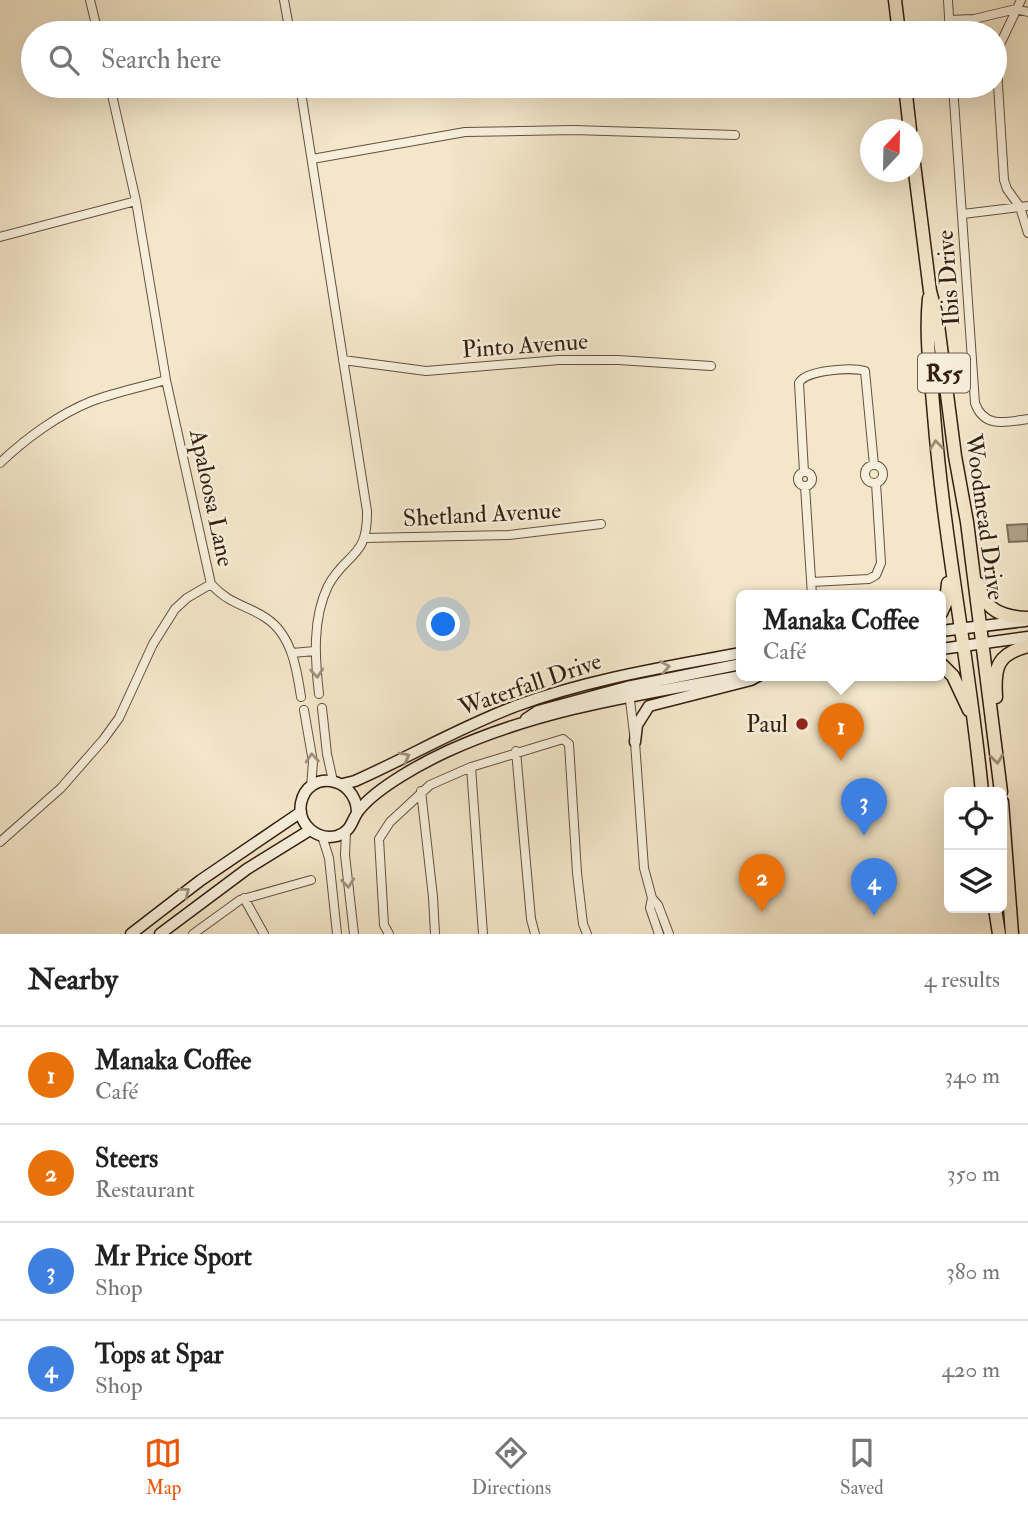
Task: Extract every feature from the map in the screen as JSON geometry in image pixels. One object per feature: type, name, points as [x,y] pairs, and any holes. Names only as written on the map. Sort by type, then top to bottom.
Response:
[{"type":"main road","points":[[895,0],[898,21]]},
{"type":"main road","points":[[906,98],[909,119]]},
{"type":"main road","name":"Woodmead Drive","points":[[916,182],[930,290],[937,317],[967,522],[978,627],[1000,787]]},
{"type":"main road","name":"Woodmead Drive","points":[[930,290],[930,364],[944,513],[959,629],[976,726],[982,787]]},
{"type":"main road","points":[[944,513],[949,572],[946,600]]},
{"type":"main road","points":[[967,522],[980,592],[985,602],[1000,614],[1028,619]]},
{"type":"main road","points":[[946,631],[1028,619]]},
{"type":"main road","points":[[946,648],[1028,637]]},
{"type":"main road","points":[[993,725],[995,672],[999,662],[1009,653],[1028,646]]},
{"type":"main road","name":"Waterfall Drive","points":[[338,783],[366,776],[497,714],[557,693],[624,675],[736,654]]},
{"type":"main road","points":[[628,691],[736,665]]},
{"type":"main road","points":[[946,669],[953,676],[976,726]]},
{"type":"main road","name":"Waterfall Drive","points":[[357,811],[387,785],[447,751],[521,723],[628,691],[736,676]]},
{"type":"main road","points":[[635,742],[637,725],[649,706],[747,681]]},
{"type":"main road","points":[[322,781],[338,783],[354,796],[357,811],[355,820],[346,832],[322,836],[310,830],[301,812],[304,795],[311,787],[322,781]]},
{"type":"main road","points":[[131,934],[201,880],[301,812]]},
{"type":"main road","points":[[160,934],[247,869],[310,830]]},
{"type":"main road","points":[[1006,850],[1013,934]]},
{"type":"main road","points":[[996,913],[999,934]]},
{"type":"street","points":[[90,0],[95,21]]},
{"type":"street","points":[[284,0],[288,21]]},
{"type":"street","points":[[947,0],[949,20],[974,19],[1016,9],[1028,12]]},
{"type":"street","points":[[1007,28],[1021,0]]},
{"type":"street","name":"Apaloosa Lane","points":[[113,98],[136,201],[166,380],[211,584],[226,599],[270,621],[292,653]]},
{"type":"street","points":[[302,98],[366,495],[367,529],[365,538],[334,577],[324,597],[315,651],[319,694]]},
{"type":"street","points":[[954,98],[963,214]]},
{"type":"street","points":[[999,98],[1004,180],[1007,189],[1024,206],[1028,233]]},
{"type":"street","points":[[312,159],[465,132],[573,130],[735,135]]},
{"type":"street","points":[[0,237],[136,201]]},
{"type":"street","name":"Ibis Drive","points":[[1024,206],[963,214],[977,409],[984,418],[1000,423],[1028,419]]},
{"type":"street","name":"Pinto Avenue","points":[[343,360],[426,371],[559,360],[618,360],[711,366]]},
{"type":"street","points":[[812,582],[869,579],[878,572],[881,563],[876,483],[868,480],[865,472],[874,466],[865,371],[858,369],[806,375],[799,383],[804,472],[797,479],[805,486],[812,590]]},
{"type":"street","points":[[0,463],[33,436],[80,406],[166,380]]},
{"type":"street","name":"Shetland Avenue","points":[[365,538],[509,535],[601,524]]},
{"type":"street","points":[[0,842],[61,789],[103,740],[120,718],[153,644],[175,609],[187,598],[211,584]]},
{"type":"street","points":[[302,697],[292,653],[315,651]]},
{"type":"street","points":[[624,675],[635,742],[643,857],[652,898],[650,908],[659,934]]},
{"type":"street","points":[[322,708],[338,783]]},
{"type":"street","points":[[304,710],[313,762],[311,787]]},
{"type":"street","points":[[308,729],[325,727]]},
{"type":"street","points":[[389,934],[384,925],[379,839],[381,832],[421,791],[471,767],[516,751],[563,739],[569,744],[577,873],[583,924],[587,934]]},
{"type":"street","points":[[516,751],[531,919],[535,934]]},
{"type":"street","points":[[471,767],[483,934]]},
{"type":"street","points":[[421,791],[435,934]]},
{"type":"street","points":[[346,832],[345,855],[354,934]]},
{"type":"street","points":[[322,836],[329,858],[338,934]]},
{"type":"street","points":[[193,934],[244,898],[311,880]]},
{"type":"street","points":[[244,898],[264,934]]},
{"type":"street","points":[[652,898],[658,905],[669,934]]},
{"type":"water","points":[[1028,524],[1028,541],[1009,542],[1007,525]]},
{"type":"place","name":"Paul","points":[[802,724]]},
{"type":"place","name":"Manaka Coffee","points":[[841,761]]},
{"type":"place","name":"Mr Price Sport","points":[[864,836]]},
{"type":"place","name":"Steers","points":[[762,912]]},
{"type":"place","name":"Tops at Spar","points":[[874,916]]}]
